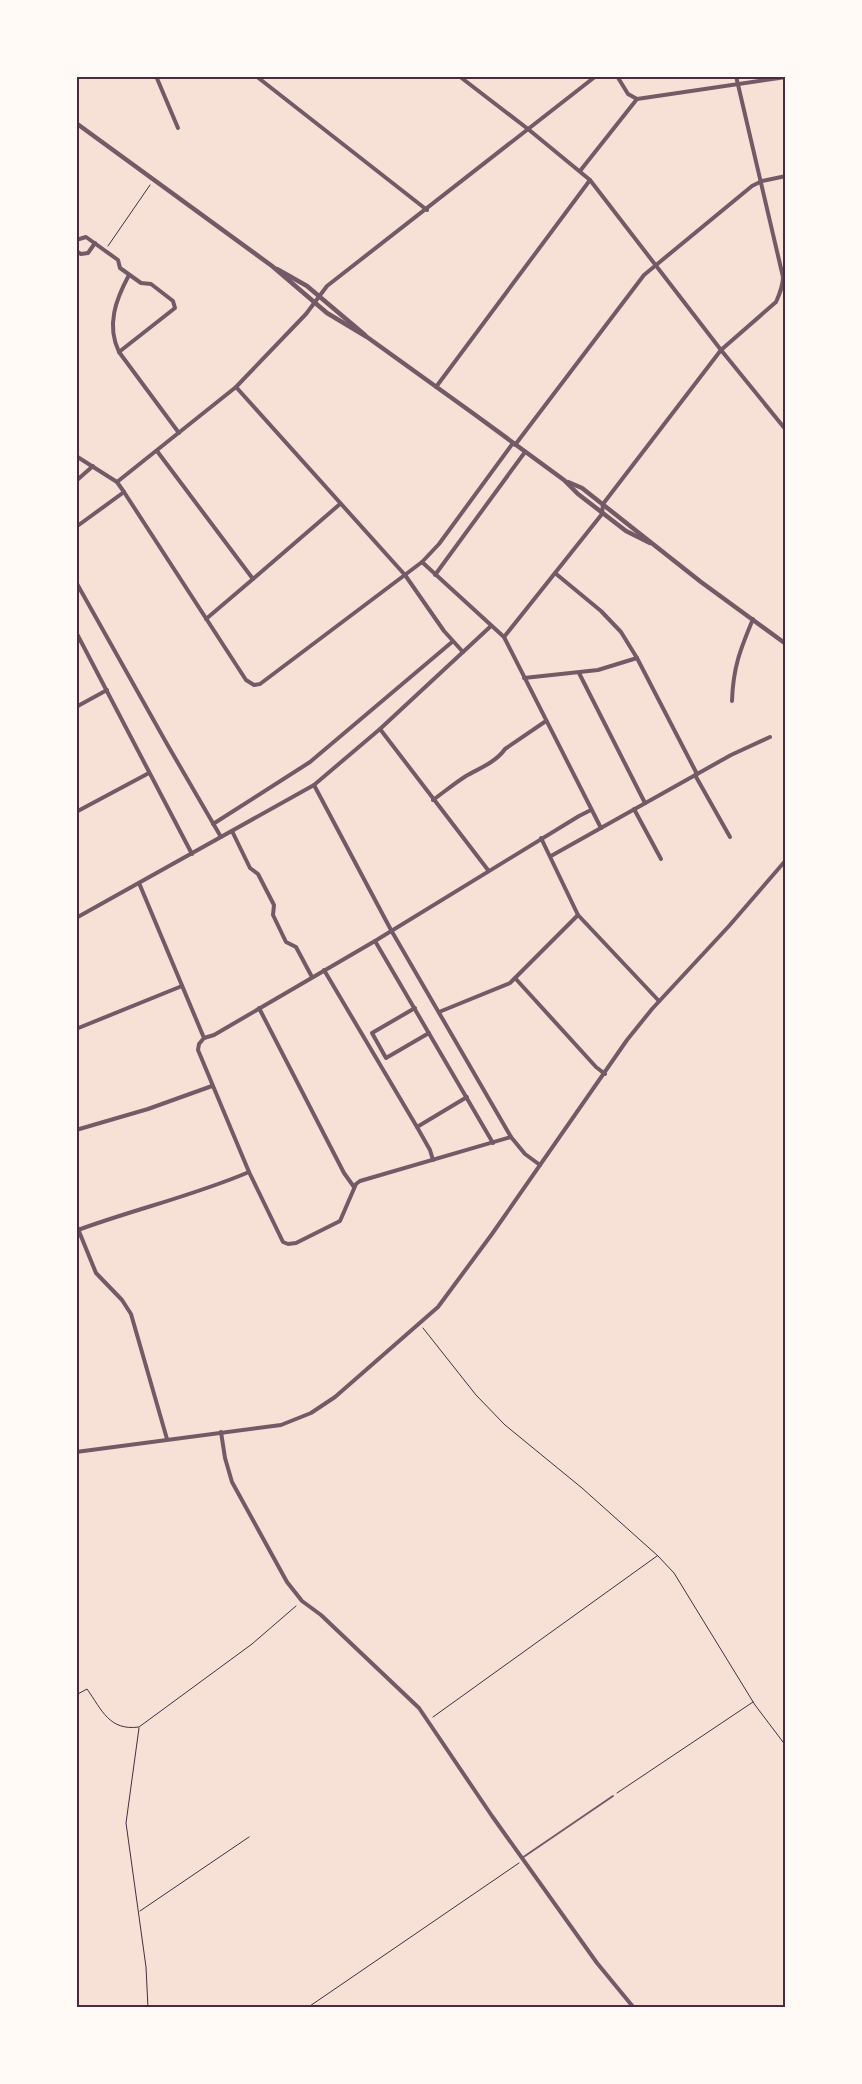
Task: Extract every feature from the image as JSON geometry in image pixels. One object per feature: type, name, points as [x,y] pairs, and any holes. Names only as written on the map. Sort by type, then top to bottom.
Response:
[{"type":"street","points":[[156,76],[178,128]]},
{"type":"street","points":[[256,76],[428,210]]},
{"type":"street","points":[[459,76],[590,180],[721,350],[786,430]]},
{"type":"street","points":[[117,482],[236,387],[306,314],[327,286],[428,210],[596,76]]},
{"type":"street","points":[[617,76],[628,94],[637,98],[786,77]]},
{"type":"street","points":[[504,637],[602,514],[603,504],[721,350],[776,302],[784,284],[762,181],[736,76]]},
{"type":"street","points":[[580,171],[637,98]]},
{"type":"street","points":[[76,123],[272,266],[327,313],[367,337],[564,480],[602,514],[626,531],[650,543]]},
{"type":"street","points":[[76,456],[117,482],[246,680],[251,685],[260,684],[405,576],[439,544],[644,275],[752,186],[762,181],[786,176]]},
{"type":"street","points":[[436,387],[590,180]]},
{"type":"street","points":[[76,240],[86,237],[118,260],[120,268],[141,283],[151,284],[173,300],[175,308],[119,352]]},
{"type":"street","points":[[76,252],[88,253],[95,243]]},
{"type":"street","points":[[272,266],[291,276],[319,296],[367,337]]},
{"type":"street","points":[[129,274],[116,301],[114,312],[114,334],[119,352],[179,433]]},
{"type":"street","points":[[236,387],[405,576],[452,642],[463,652]]},
{"type":"street","points":[[157,451],[253,579]]},
{"type":"street","points":[[435,575],[525,452]]},
{"type":"street","points":[[76,480],[93,466]]},
{"type":"street","points":[[564,480],[582,488],[631,525],[650,543],[786,644]]},
{"type":"street","points":[[76,527],[124,492]]},
{"type":"street","points":[[206,619],[340,504]]},
{"type":"street","points":[[422,562],[504,637],[601,828]]},
{"type":"street","points":[[555,572],[601,611],[621,632],[637,658],[696,775],[730,837]]},
{"type":"street","points":[[76,582],[221,837]]},
{"type":"street","points":[[732,701],[733,678],[738,654],[753,620]]},
{"type":"street","points":[[76,918],[314,785],[380,729],[491,626]]},
{"type":"street","points":[[76,632],[192,854]]},
{"type":"street","points":[[213,824],[298,770],[452,642]]},
{"type":"street","points":[[524,678],[598,670],[637,658]]},
{"type":"street","points":[[579,673],[645,803]]},
{"type":"street","points":[[76,707],[107,690]]},
{"type":"street","points":[[433,800],[466,776],[493,761],[505,749],[546,721]]},
{"type":"street","points":[[380,729],[488,870]]},
{"type":"street","points":[[550,856],[696,775],[770,737]]},
{"type":"street","points":[[76,812],[149,774]]},
{"type":"street","points":[[314,785],[391,930],[511,1137],[525,1154],[540,1165]]},
{"type":"street","points":[[634,809],[661,859]]},
{"type":"street","points":[[511,1137],[360,1181],[354,1187],[340,1221],[296,1243],[288,1244],[280,1238],[249,1172],[212,1086],[198,1050],[199,1044],[204,1038],[214,1035],[375,940],[541,838],[592,810]]},
{"type":"street","points":[[232,831],[250,868],[258,874],[274,905],[273,915],[286,942],[296,947],[312,977]]},
{"type":"street","points":[[541,838],[578,915],[659,1001]]},
{"type":"street","points":[[76,1452],[281,1424],[311,1413],[335,1396],[438,1307],[492,1234],[627,1040],[659,1001],[729,926],[786,860]]},
{"type":"street","points":[[140,883],[204,1038]]},
{"type":"street","points":[[439,1012],[502,987],[514,978],[578,915]]},
{"type":"street","points":[[375,940],[493,1143]]},
{"type":"street","points":[[324,970],[417,1127],[430,1150],[433,1160]]},
{"type":"street","points":[[514,978],[605,1074]]},
{"type":"street","points":[[76,1029],[182,986]]},
{"type":"street","points":[[259,1008],[344,1173],[354,1187]]},
{"type":"street","points":[[415,1008],[372,1033],[386,1058],[429,1033]]},
{"type":"street","points":[[76,1130],[148,1109],[212,1086]]},
{"type":"street","points":[[417,1127],[467,1098]]},
{"type":"street","points":[[78,1230],[107,1219],[180,1198],[249,1172]]},
{"type":"street","points":[[76,1224],[96,1273],[122,1300],[131,1314],[167,1439]]},
{"type":"street","points":[[220,1432],[225,1458],[238,1495],[287,1582],[302,1601],[342,1635],[419,1708],[597,1964],[634,2008]]},
{"type":"lane","points":[[522,1858],[612,1796]]},
{"type":"path","points":[[105,250],[153,179]]},
{"type":"path","points":[[420,1324],[476,1395],[505,1425],[582,1488],[658,1556],[674,1573],[753,1702],[786,1746]]},
{"type":"path","points":[[428,1720],[658,1556]]},
{"type":"path","points":[[76,1695],[87,1689],[108,1719],[120,1727],[139,1727],[252,1644],[302,1601]]},
{"type":"path","points":[[612,1796],[753,1702]]},
{"type":"path","points":[[139,1727],[126,1823],[146,1967],[148,2008]]},
{"type":"path","points":[[138,1912],[249,1837]]},
{"type":"path","points":[[307,2008],[517,1864],[522,1858]]}]
